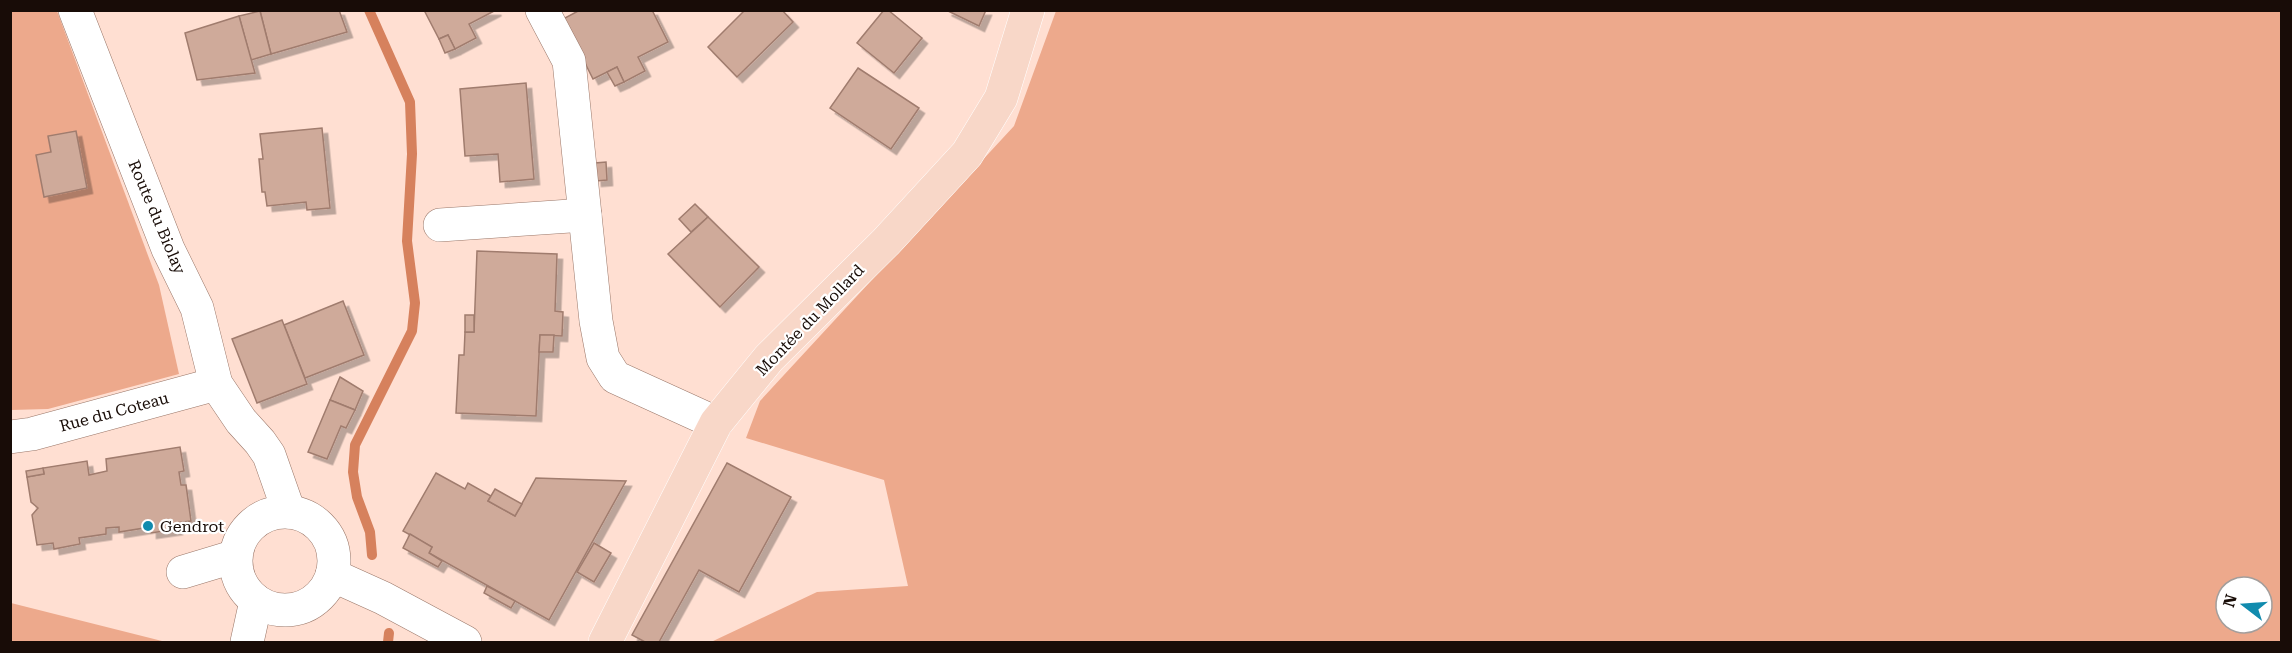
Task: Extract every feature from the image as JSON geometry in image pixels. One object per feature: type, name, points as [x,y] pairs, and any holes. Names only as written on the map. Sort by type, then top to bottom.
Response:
[{"type":"main road","name":"Montée du Mollard","points":[[605,642],[716,423],[769,358],[886,242],[967,154],[1001,98],[1028,10]]},
{"type":"street","name":"Route du Biolay","points":[[75,10],[168,249],[197,308],[216,384],[241,421],[277,514]]},
{"type":"street","points":[[542,10],[569,61],[596,321],[603,358],[615,377],[716,423]]},
{"type":"street","points":[[440,225],[585,215]]},
{"type":"street","name":"Rue du Coteau","points":[[10,436],[32,434],[216,384]]},
{"type":"street","points":[[277,514],[304,515],[316,523],[326,533],[333,553],[332,575],[326,588],[316,599],[290,610],[266,605],[244,588],[237,565],[241,540],[250,526],[277,514]]},
{"type":"street","points":[[332,575],[383,598],[465,642]]},
{"type":"street","points":[[247,642],[266,605]]},
{"type":"street","points":[[254,642],[266,605]]},
{"type":"shaded area","points":[[10,11],[57,11],[159,285],[179,374],[48,409],[11,410]]},
{"type":"shaded area","points":[[1056,11],[2281,11],[2281,642],[711,642],[817,592],[908,586],[884,480],[746,438],[760,401],[1014,126]]},
{"type":"shaded area","points":[[11,603],[166,642],[11,642]]},
{"type":"building","points":[[339,10],[347,32],[271,54],[260,11]]},
{"type":"building","points":[[424,10],[496,10],[469,24],[476,38],[455,49],[448,35],[439,39]]},
{"type":"building","points":[[580,10],[652,10],[668,42],[638,57],[645,71],[624,82],[617,67],[593,79],[563,19]]},
{"type":"building","points":[[745,10],[782,10],[793,22],[737,77],[708,47]]},
{"type":"building","points":[[884,10],[888,10],[922,38],[894,73],[857,43]]},
{"type":"building","points":[[946,10],[986,10],[979,26]]},
{"type":"building","points":[[260,11],[271,54],[251,60],[239,16]]},
{"type":"building","points":[[239,16],[255,73],[197,80],[185,33]]},
{"type":"building","points":[[448,35],[455,49],[445,53],[439,39]]},
{"type":"building","points":[[617,67],[624,82],[615,86],[607,72]]},
{"type":"building","points":[[858,68],[919,108],[891,149],[830,108]]},
{"type":"building","points":[[526,83],[534,179],[500,182],[498,154],[465,156],[460,89]]},
{"type":"building","points":[[322,128],[330,208],[307,210],[306,202],[267,206],[265,192],[262,192],[259,159],[263,159],[260,134]]},
{"type":"building","points":[[76,131],[87,188],[44,197],[36,155],[51,152],[48,136]]},
{"type":"building","points":[[606,162],[607,180],[596,181],[595,163]]},
{"type":"building","points":[[695,204],[708,217],[691,232],[679,219]]},
{"type":"building","points":[[708,217],[759,267],[720,307],[668,254]]},
{"type":"building","points":[[477,251],[557,254],[555,311],[563,312],[562,336],[540,335],[536,416],[456,413],[459,355],[464,355],[465,332],[474,332]]},
{"type":"building","points":[[343,301],[364,355],[305,378],[284,325]]},
{"type":"building","points":[[465,315],[474,315],[474,332],[465,332]]},
{"type":"building","points":[[282,320],[307,384],[257,403],[232,339]]},
{"type":"building","points":[[540,335],[554,335],[553,352],[539,352]]},
{"type":"building","points":[[340,377],[363,391],[355,410],[330,400]]},
{"type":"building","points":[[330,400],[355,410],[346,428],[341,426],[327,459],[308,452]]},
{"type":"building","points":[[180,447],[184,471],[179,472],[181,485],[186,485],[191,521],[176,523],[177,529],[151,533],[151,527],[119,532],[119,527],[106,528],[106,534],[79,538],[80,544],[54,549],[53,543],[37,545],[32,515],[38,508],[31,502],[27,477],[44,474],[43,468],[87,461],[89,475],[107,471],[106,459]]},
{"type":"building","points":[[727,463],[791,497],[739,592],[699,570],[659,642],[645,642],[632,635]]},
{"type":"building","points":[[43,468],[44,474],[27,477],[26,471]]},
{"type":"building","points":[[436,473],[465,489],[468,483],[491,496],[488,501],[515,516],[536,478],[626,481],[549,620],[429,553],[432,547],[403,531]]},
{"type":"building","points":[[495,489],[522,504],[515,516],[488,501]]},
{"type":"building","points":[[410,534],[432,547],[429,553],[442,561],[438,567],[403,548]]},
{"type":"building","points":[[594,543],[611,553],[594,582],[577,572]]},
{"type":"building","points":[[487,586],[515,601],[511,608],[484,593]]},
{"type":"waterway","points":[[369,10],[410,102],[412,154],[407,241],[415,303],[412,331],[355,445],[353,472],[357,497],[370,532],[372,555]]},
{"type":"waterway","points":[[388,642],[389,633]]},
{"type":"place","name":"Gendrot","points":[[148,526]]}]
